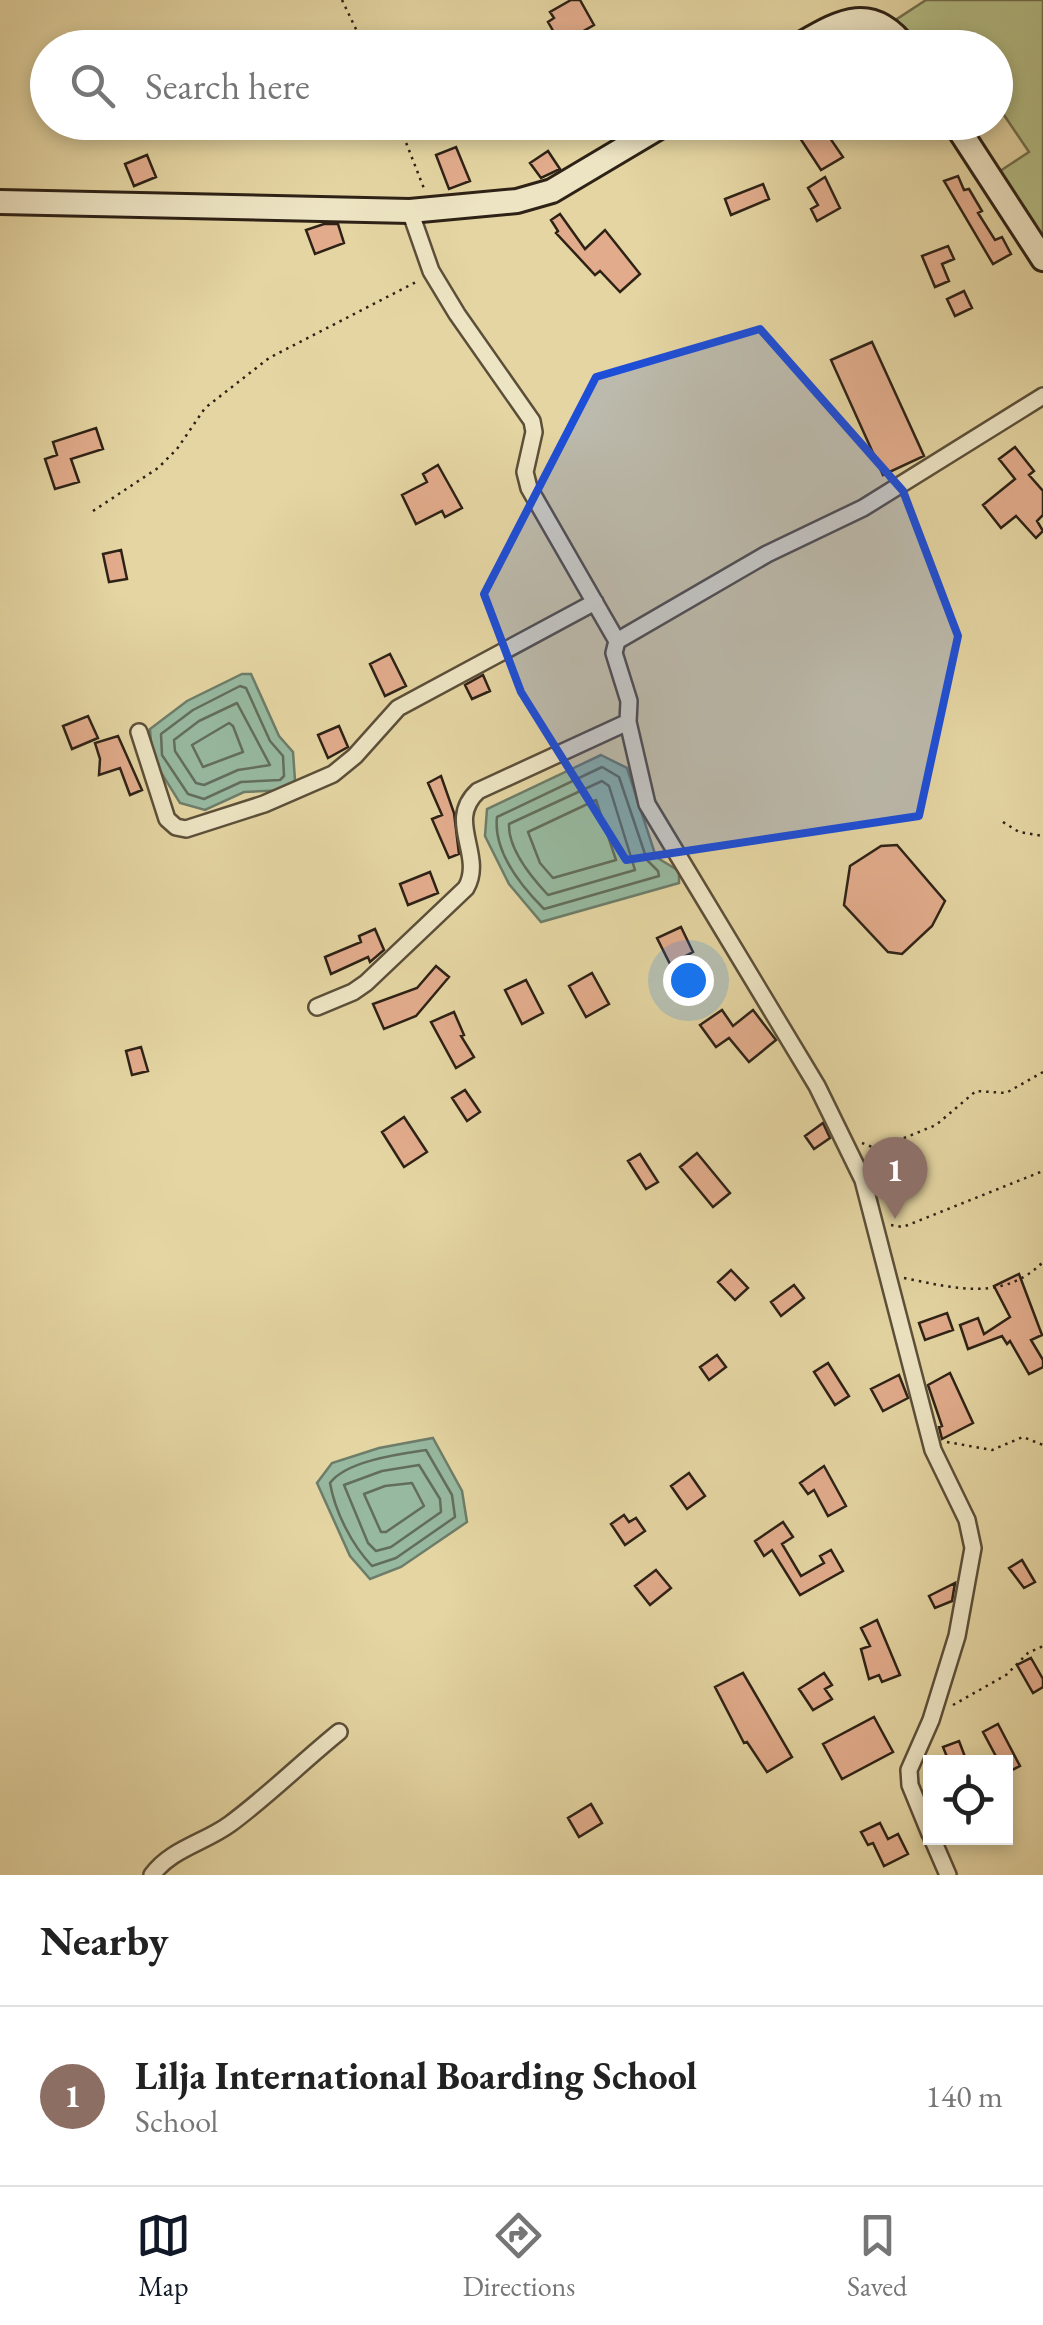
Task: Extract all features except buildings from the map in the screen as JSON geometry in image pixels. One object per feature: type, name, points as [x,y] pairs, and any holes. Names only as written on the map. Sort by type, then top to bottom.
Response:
[{"type":"main road","points":[[826,30],[853,16],[867,16],[893,30]]},
{"type":"main road","points":[[0,202],[434,210],[534,198],[639,140]]},
{"type":"main road","points":[[966,140],[1043,259]]},
{"type":"street","points":[[410,212],[432,271],[457,314],[532,420],[534,432],[525,479],[617,641],[614,653],[630,701],[628,722],[647,804],[818,1086],[863,1180],[931,1442],[967,1520],[973,1548],[957,1636],[908,1777],[923,1815]]},
{"type":"street","points":[[617,641],[767,554],[863,508],[1043,396]]},
{"type":"street","points":[[138,732],[167,819],[186,829],[264,804],[334,774],[356,756],[398,708],[595,602]]},
{"type":"street","points":[[317,1006],[354,992],[366,983],[466,888],[473,877],[463,813],[466,802],[478,791],[628,722]]},
{"type":"street","points":[[152,1875],[162,1860],[227,1827],[339,1732]]},
{"type":"street","points":[[935,1845],[948,1875]]},
{"type":"path","points":[[342,0],[356,30]]},
{"type":"path","points":[[405,140],[434,210]]},
{"type":"path","points":[[93,512],[158,468],[205,408],[269,358],[432,271]]},
{"type":"path","points":[[1003,822],[1019,832],[1043,836]]},
{"type":"path","points":[[842,1136],[878,1150],[936,1125],[976,1091],[1006,1093],[1043,1072]]},
{"type":"path","points":[[874,1221],[904,1227],[1043,1170]]},
{"type":"path","points":[[888,1275],[968,1291],[998,1289],[1031,1274],[1043,1262]]},
{"type":"path","points":[[931,1442],[964,1443],[992,1450],[1023,1436],[1043,1445]]},
{"type":"path","points":[[930,1720],[1006,1675],[1028,1653],[1043,1646]]},
{"type":"highlighted area","points":[[760,329],[903,491],[958,636],[919,816],[626,860],[521,692],[484,594],[596,377]]},
{"type":"shaded area","points":[[926,0],[1043,0],[1043,237],[997,173],[1029,152],[1013,128],[1013,30],[898,30],[897,19]]},
{"type":"water","points":[[242,674],[251,674],[279,736],[293,752],[295,780],[286,790],[244,792],[205,810],[180,803],[152,758],[150,729],[187,701]]},
{"type":"water","points":[[601,755],[627,768],[656,857],[679,871],[679,883],[541,922],[509,884],[485,836],[487,809]]},
{"type":"water","points":[[433,1438],[462,1491],[467,1522],[401,1567],[370,1579],[350,1556],[317,1483],[332,1463],[379,1448]]},
{"type":"place","name":"Lilja International Boarding School","points":[[895,1219]]}]
